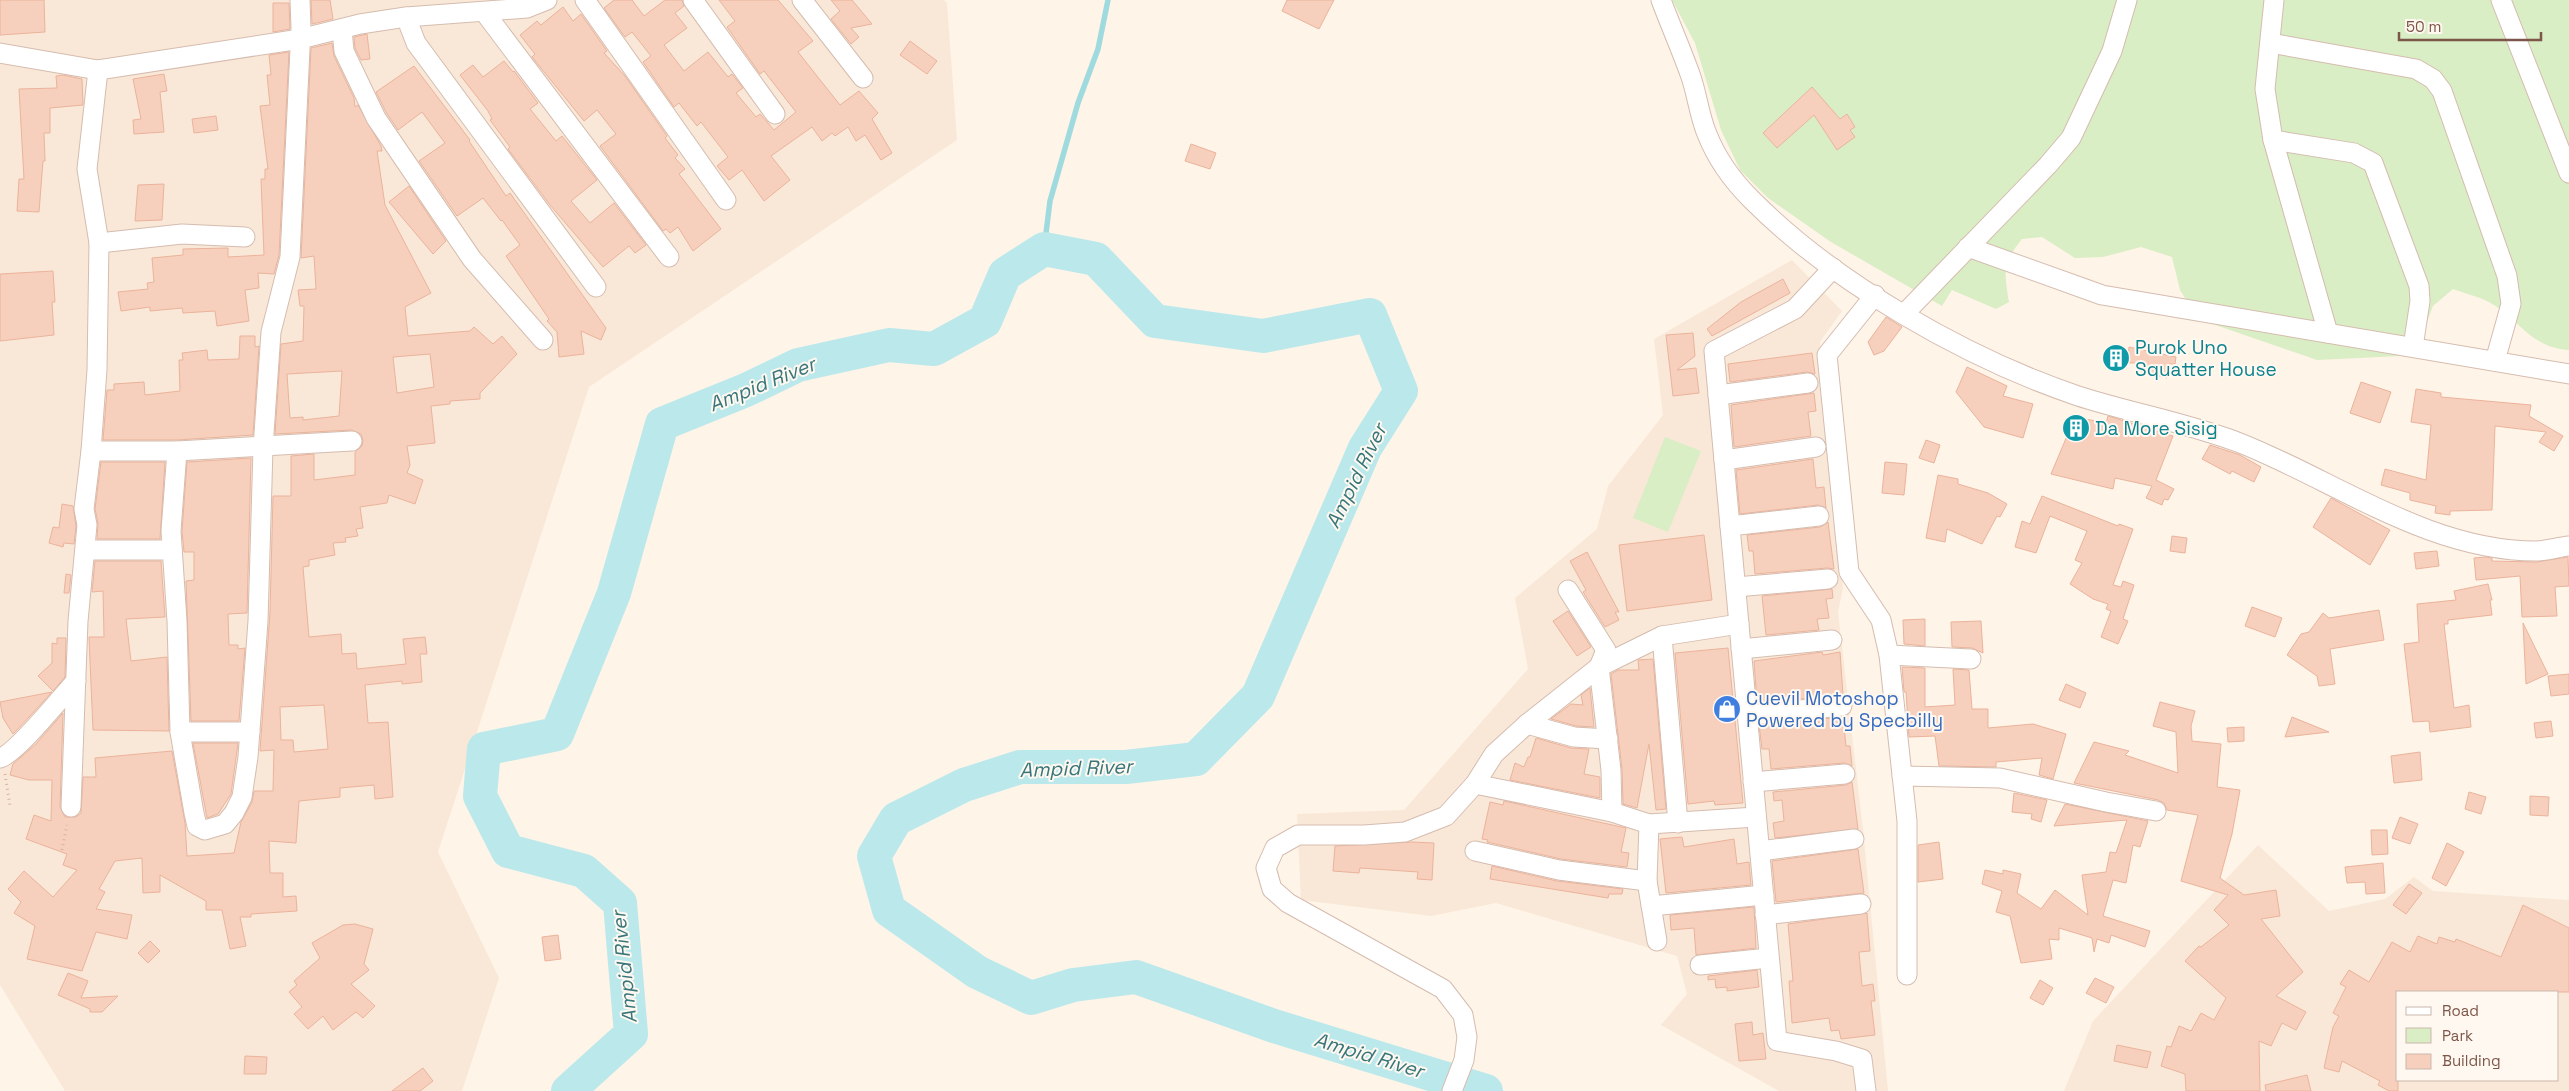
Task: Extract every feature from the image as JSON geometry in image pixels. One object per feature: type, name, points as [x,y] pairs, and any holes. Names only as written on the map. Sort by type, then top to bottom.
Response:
[{"type":"street","points":[[177,451],[171,531],[177,620],[180,732],[197,826],[205,830],[225,824],[242,797],[250,732],[258,621],[263,448],[271,332],[290,258],[300,39],[300,0]]},
{"type":"street","points":[[0,53],[98,70],[300,39],[360,24],[406,17],[485,13],[527,8],[547,0]]},
{"type":"street","points":[[585,0],[726,200]]},
{"type":"street","points":[[693,0],[775,114]]},
{"type":"street","points":[[802,0],[863,78]]},
{"type":"street","points":[[1661,0],[1691,76],[1706,133],[1724,166],[1748,196],[1779,226],[1833,268],[1904,314],[2011,371],[2079,396],[2239,443],[2413,523],[2455,539],[2501,549],[2538,551],[2569,546]]},
{"type":"street","points":[[1904,314],[2048,165],[2071,138],[2112,52],[2126,0]]},
{"type":"street","points":[[2274,0],[2265,88],[2273,140],[2328,333]]},
{"type":"street","points":[[2501,0],[2569,173]]},
{"type":"street","points":[[485,13],[669,257]]},
{"type":"street","points":[[406,17],[416,43],[596,287]]},
{"type":"street","points":[[342,30],[344,51],[376,118],[472,259],[543,340]]},
{"type":"street","points":[[2270,43],[2416,69],[2433,79],[2442,91],[2507,276],[2511,304],[2496,361]]},
{"type":"street","points":[[71,808],[78,621],[87,524],[84,508],[91,451],[96,370],[99,243],[87,169],[98,70]]},
{"type":"street","points":[[2273,140],[2354,153],[2372,163],[2418,286],[2420,301],[2413,347]]},
{"type":"street","points":[[99,243],[182,234],[245,237]]},
{"type":"street","points":[[1968,247],[2102,295],[2569,374]]},
{"type":"street","points":[[1833,268],[1795,310],[1714,351],[1777,1041],[1836,1044],[1862,1060],[1866,1091]]},
{"type":"street","points":[[1875,296],[1827,355],[1849,572],[1881,620],[1889,655],[1907,822],[1907,975]]},
{"type":"street","points":[[1718,395],[1808,383]]},
{"type":"street","points":[[91,451],[263,448],[352,441]]},
{"type":"street","points":[[1724,460],[1816,447]]},
{"type":"street","points":[[1730,526],[1819,516]]},
{"type":"street","points":[[85,550],[172,550]]},
{"type":"street","points":[[1736,587],[1828,579]]},
{"type":"street","points":[[1568,590],[1606,650],[1599,667],[1608,740],[1612,812]]},
{"type":"street","points":[[1452,1091],[1464,1060],[1467,1036],[1463,1015],[1443,989],[1288,902],[1272,889],[1266,868],[1275,848],[1298,835],[1364,835],[1405,832],[1446,816],[1475,784],[1494,754],[1527,724],[1599,667],[1662,636],[1739,624]]},
{"type":"street","points":[[1662,636],[1678,823]]},
{"type":"street","points":[[1741,649],[1832,640]]},
{"type":"street","points":[[1889,655],[1971,659]]},
{"type":"street","points":[[0,758],[7,756],[19,744],[76,680]]},
{"type":"street","points":[[1747,715],[1842,706]]},
{"type":"street","points":[[1527,724],[1574,737],[1608,740]]},
{"type":"street","points":[[180,732],[250,732]]},
{"type":"street","points":[[1753,782],[1845,774]]},
{"type":"street","points":[[1902,776],[2000,778],[2106,802],[2156,811]]},
{"type":"street","points":[[1475,784],[1612,812],[1649,824],[1756,817]]},
{"type":"street","points":[[1649,824],[1647,881],[1657,940]]},
{"type":"street","points":[[1760,851],[1854,839]]},
{"type":"street","points":[[1475,851],[1559,870],[1647,881]]},
{"type":"street","points":[[1651,906],[1764,895]]},
{"type":"street","points":[[1765,915],[1861,904]]},
{"type":"street","points":[[1700,965],[1770,958]]},
{"type":"path","points":[[5,784],[10,806]]},
{"type":"path","points":[[62,850],[71,808]]},
{"type":"shaded area","points":[[0,0],[944,0],[947,3],[957,140],[589,387],[438,852],[499,978],[462,1091],[65,1091],[0,985]]},
{"type":"shaded area","points":[[1792,260],[1842,311],[1820,342],[1843,588],[1838,612],[1863,830],[1888,1091],[1779,1091],[1661,1025],[1687,994],[1677,956],[1496,903],[1431,916],[1301,900],[1297,814],[1404,810],[1528,669],[1515,598],[1597,529],[1608,486],[1663,415],[1654,339]]},
{"type":"shaded area","points":[[2258,845],[2329,911],[2385,899],[2414,877],[2433,891],[2569,900],[2569,1091],[2064,1091],[2093,1021]]},
{"type":"green space","points":[[1672,0],[2569,0],[2569,350],[2545,345],[2494,305],[2453,289],[2433,306],[2421,338],[2401,356],[2317,360],[2198,319],[2180,290],[2172,257],[2141,247],[2103,257],[2075,258],[2042,237],[2022,239],[2011,255],[2006,269],[2009,302],[1996,309],[1952,290],[1942,306],[1831,242],[1768,198],[1740,170],[1721,130],[1695,43]]},
{"type":"green space","points":[[1665,437],[1701,451],[1668,532],[1633,518]]},
{"type":"building","points":[[0,0],[44,0],[45,32],[0,35]]},
{"type":"building","points":[[311,0],[330,0],[333,19],[312,24]]},
{"type":"building","points":[[614,0],[632,0],[644,16],[665,0],[682,0],[684,6],[675,13],[687,28],[664,45],[684,71],[708,52],[728,77],[732,74],[743,88],[736,93],[756,117],[760,114],[774,130],[796,112],[764,71],[760,74],[727,27],[735,21],[719,0],[778,0],[813,41],[798,52],[840,105],[859,91],[878,113],[872,119],[892,153],[881,160],[865,135],[856,141],[848,127],[835,136],[832,133],[822,141],[812,127],[771,156],[790,180],[764,201],[742,170],[729,180],[717,166],[728,157],[701,122],[697,126],[679,103],[674,107],[643,62],[651,56],[632,32],[625,37],[604,8]]},
{"type":"building","points":[[831,0],[852,0],[872,24],[851,28],[859,37],[851,44],[831,19],[840,11]]},
{"type":"building","points":[[1287,0],[1334,0],[1319,29],[1282,11]]},
{"type":"building","points":[[273,3],[289,3],[290,29],[273,32]]},
{"type":"building","points":[[563,7],[573,21],[581,14],[607,51],[604,53],[625,76],[667,136],[665,138],[678,155],[675,158],[685,169],[679,174],[721,229],[693,251],[678,227],[670,233],[666,229],[663,231],[600,146],[616,134],[597,110],[584,121],[532,57],[535,54],[520,35],[537,21],[541,25]]},
{"type":"building","points":[[367,34],[370,59],[361,60],[355,48],[354,37]]},
{"type":"building","points":[[910,41],[937,61],[927,74],[900,55]]},
{"type":"building","points":[[332,43],[334,56],[354,98],[355,107],[358,105],[381,146],[382,151],[377,151],[385,205],[431,293],[405,307],[408,336],[470,331],[474,327],[493,344],[502,336],[517,354],[480,393],[480,399],[450,401],[450,404],[431,406],[435,443],[407,446],[410,465],[407,473],[423,480],[415,504],[389,495],[387,503],[360,507],[363,528],[356,529],[358,536],[345,538],[346,542],[333,543],[335,555],[309,560],[309,566],[303,567],[309,637],[341,634],[342,654],[356,653],[357,669],[406,664],[403,639],[425,637],[427,654],[420,654],[422,682],[402,684],[402,681],[365,685],[368,723],[388,722],[393,797],[375,799],[374,785],[340,788],[340,797],[299,801],[296,843],[269,841],[270,873],[283,873],[283,897],[296,896],[297,911],[251,914],[251,917],[240,917],[246,946],[230,949],[222,910],[206,910],[206,901],[160,875],[160,892],[143,893],[142,858],[115,861],[99,889],[105,892],[96,909],[132,915],[127,939],[96,932],[82,971],[27,959],[35,926],[14,913],[21,902],[8,889],[24,871],[53,897],[77,870],[63,865],[67,854],[26,839],[34,815],[51,821],[52,780],[29,780],[10,775],[13,764],[36,744],[63,713],[60,807],[65,817],[76,817],[81,813],[83,777],[96,777],[95,758],[172,751],[185,823],[187,856],[234,853],[241,822],[252,802],[254,791],[273,791],[274,750],[260,751],[270,612],[273,496],[291,496],[291,456],[314,454],[314,480],[355,475],[355,452],[362,446],[363,441],[361,434],[351,430],[275,434],[281,344],[303,341],[304,306],[300,306],[298,290],[316,289],[314,256],[301,258],[311,48]],"holes":[[[430,354],[434,387],[397,393],[393,357]],[[342,371],[339,416],[303,420],[303,417],[290,418],[287,374]],[[324,705],[328,749],[294,752],[293,740],[281,740],[280,707]]]},
{"type":"building","points":[[289,52],[279,255],[274,274],[258,273],[259,288],[245,290],[249,321],[217,326],[215,311],[183,313],[182,308],[150,311],[150,307],[121,311],[118,292],[148,289],[147,283],[154,282],[152,258],[183,255],[183,249],[228,248],[228,257],[264,255],[261,179],[265,179],[265,169],[268,169],[260,106],[270,105],[267,75],[271,75],[269,55]]},
{"type":"building","points":[[504,61],[538,103],[530,109],[556,141],[562,136],[597,180],[571,201],[590,223],[614,203],[646,245],[635,253],[629,246],[603,267],[550,205],[508,149],[510,147],[490,120],[492,119],[488,111],[460,75],[473,65],[483,77]]},
{"type":"building","points":[[414,66],[470,140],[506,196],[510,193],[606,328],[601,340],[581,331],[584,354],[559,357],[557,332],[547,321],[549,319],[506,256],[520,245],[502,220],[483,198],[457,216],[419,161],[445,143],[422,112],[398,130],[386,112],[376,92]]},
{"type":"building","points":[[164,74],[167,91],[160,92],[164,132],[134,134],[133,120],[141,119],[133,79]]},
{"type":"building","points":[[63,75],[82,79],[83,105],[50,108],[50,133],[44,133],[45,161],[43,161],[39,212],[17,211],[19,179],[24,179],[19,89],[57,88],[56,76]]},
{"type":"building","points":[[1812,87],[1840,119],[1847,114],[1855,127],[1850,130],[1855,137],[1837,150],[1814,115],[1777,148],[1763,133]]},
{"type":"building","points":[[216,116],[218,130],[194,133],[192,119]]},
{"type":"building","points":[[1191,144],[1216,153],[1210,169],[1185,161]]},
{"type":"building","points":[[164,184],[162,220],[135,221],[138,185]]},
{"type":"building","points":[[409,186],[446,241],[433,254],[389,202]]},
{"type":"building","points":[[53,271],[55,302],[52,302],[54,335],[0,341],[0,274]]},
{"type":"building","points":[[1783,279],[1790,293],[1712,336],[1707,329],[1741,302]]},
{"type":"building","points":[[1886,317],[1902,327],[1884,351],[1874,355],[1868,342]]},
{"type":"building","points":[[1693,333],[1695,356],[1677,370],[1696,368],[1699,393],[1673,396],[1666,335]]},
{"type":"building","points":[[240,336],[255,336],[255,347],[259,346],[253,435],[177,440],[103,440],[107,390],[114,390],[114,384],[144,382],[145,395],[180,391],[179,360],[183,360],[182,353],[207,350],[208,360],[239,359]]},
{"type":"building","points":[[2129,347],[2176,357],[2175,364],[2169,364],[2167,378],[2141,372],[2143,363],[2127,363]]},
{"type":"building","points":[[1812,353],[1815,374],[1807,372],[1730,382],[1728,364]]},
{"type":"building","points":[[1967,367],[2007,386],[2003,396],[2033,404],[2023,438],[1984,427],[1956,392]]},
{"type":"building","points":[[2361,382],[2391,392],[2380,423],[2350,413]]},
{"type":"building","points":[[2416,389],[2441,393],[2441,397],[2531,405],[2529,416],[2563,436],[2554,451],[2539,442],[2546,432],[2495,426],[2492,510],[2450,511],[2450,515],[2435,513],[2436,506],[2410,500],[2410,493],[2381,485],[2385,469],[2426,480],[2431,425],[2411,422]]},
{"type":"building","points":[[1814,393],[1816,411],[1808,412],[1811,436],[1734,447],[1731,405]]},
{"type":"building","points":[[2108,416],[2173,436],[2156,480],[2174,489],[2168,500],[2164,499],[2162,505],[2146,498],[2152,486],[2115,478],[2113,489],[2051,474],[2075,417],[2106,423]]},
{"type":"building","points":[[1926,440],[1940,445],[1934,463],[1919,458]]},
{"type":"building","points":[[2210,445],[2240,455],[2261,467],[2254,482],[2232,471],[2230,474],[2202,459]]},
{"type":"building","points":[[251,458],[247,613],[228,614],[229,645],[238,645],[238,649],[245,648],[239,721],[191,721],[186,581],[194,580],[194,552],[184,552],[182,531],[187,462]]},
{"type":"building","points":[[1813,459],[1816,488],[1824,487],[1826,508],[1818,505],[1740,514],[1736,470]]},
{"type":"building","points":[[101,462],[165,462],[160,539],[97,539],[98,523],[95,509]]},
{"type":"building","points":[[1885,462],[1907,464],[1904,495],[1882,493]]},
{"type":"building","points":[[1938,475],[1958,479],[1958,484],[1988,493],[2007,504],[2000,517],[1997,516],[1982,544],[1947,529],[1945,542],[1926,538]]},
{"type":"building","points":[[2042,496],[2118,526],[2119,524],[2133,529],[2113,585],[2121,587],[2123,581],[2134,585],[2123,619],[2128,621],[2118,644],[2101,637],[2111,611],[2106,609],[2108,604],[2093,599],[2070,584],[2082,563],[2075,560],[2087,531],[2050,516],[2036,553],[2015,547],[2022,521],[2030,524]]},
{"type":"building","points":[[2331,498],[2390,530],[2370,565],[2313,527]]},
{"type":"building","points":[[62,504],[73,506],[76,526],[74,544],[64,543],[63,547],[49,543],[53,527],[59,528]]},
{"type":"building","points":[[1828,522],[1834,569],[1755,574],[1753,551],[1749,551],[1747,535],[1820,527]]},
{"type":"building","points":[[1704,535],[1712,600],[1627,611],[1619,545]]},
{"type":"building","points":[[2172,536],[2187,538],[2185,553],[2170,551]]},
{"type":"building","points":[[2437,551],[2439,566],[2416,569],[2414,553]]},
{"type":"building","points":[[1587,552],[1619,612],[1615,612],[1619,620],[1605,627],[1583,592],[1586,590],[1570,561]]},
{"type":"building","points":[[2568,557],[2569,586],[2555,587],[2557,616],[2522,617],[2520,576],[2476,580],[2474,558],[2492,558],[2492,561],[2536,562]]},
{"type":"building","points":[[95,561],[161,561],[165,617],[126,619],[131,661],[167,657],[169,731],[93,730],[89,637],[104,637],[103,591],[92,592]]},
{"type":"building","points":[[66,574],[71,575],[69,593],[64,593]]},
{"type":"building","points":[[2488,584],[2492,600],[2490,600],[2492,615],[2448,620],[2448,624],[2444,624],[2454,708],[2469,705],[2471,727],[2430,732],[2429,721],[2413,722],[2404,644],[2419,642],[2417,604],[2456,600],[2454,591]]},
{"type":"building","points":[[1832,589],[1833,598],[1826,599],[1829,618],[1817,619],[1819,630],[1766,635],[1762,596]]},
{"type":"building","points":[[2252,607],[2282,618],[2275,637],[2245,626]]},
{"type":"building","points":[[2379,610],[2384,640],[2330,649],[2335,684],[2319,686],[2317,676],[2287,655],[2301,634],[2309,632],[2323,613],[2329,618]]},
{"type":"building","points":[[1568,611],[1591,647],[1577,656],[1553,621]]},
{"type":"building","points":[[1925,619],[1925,646],[1904,644],[1903,620]]},
{"type":"building","points":[[1981,621],[1983,653],[1972,648],[1952,647],[1951,622]]},
{"type":"building","points":[[2523,623],[2548,674],[2526,684]]},
{"type":"building","points":[[57,638],[66,638],[65,677],[53,691],[38,676],[52,663],[52,643],[57,644]]},
{"type":"building","points":[[1728,648],[1743,803],[1715,805],[1714,801],[1688,804],[1675,653]]},
{"type":"building","points":[[1822,652],[1823,655],[1840,652],[1843,695],[1757,703],[1754,661]]},
{"type":"building","points":[[1653,659],[1666,809],[1656,810],[1649,744],[1637,808],[1623,804],[1622,769],[1611,674],[1618,670],[1639,670],[1638,660]]},
{"type":"building","points":[[1902,667],[1925,668],[1925,707],[1955,705],[1953,669],[1969,670],[1972,709],[1988,709],[1988,728],[2033,724],[2066,734],[2053,779],[2039,775],[2042,758],[1996,762],[1996,767],[1939,766],[1935,736],[1909,737]]},
{"type":"building","points":[[2569,674],[2569,694],[2551,696],[2548,676]]},
{"type":"building","points":[[2066,684],[2086,693],[2080,708],[2059,700]]},
{"type":"building","points":[[1590,688],[1594,727],[1576,726],[1551,719],[1571,704],[1583,705],[1581,695]]},
{"type":"building","points":[[52,692],[13,734],[3,718],[0,702]]},
{"type":"building","points":[[2160,702],[2195,711],[2191,726],[2192,741],[2221,744],[2217,787],[2240,790],[2232,834],[2220,878],[2244,895],[2276,890],[2280,916],[2261,919],[2303,972],[2276,996],[2306,1012],[2296,1030],[2282,1023],[2271,1046],[2259,1041],[2260,1091],[2186,1091],[2185,1074],[2161,1066],[2167,1046],[2171,1047],[2179,1026],[2191,1031],[2201,1013],[2214,1020],[2226,998],[2185,961],[2199,946],[2201,947],[2229,925],[2214,910],[2228,895],[2181,881],[2198,815],[2167,810],[2164,803],[2158,800],[2074,783],[2094,742],[2129,751],[2125,755],[2178,773],[2176,732],[2153,726]]},
{"type":"building","points":[[1843,717],[1846,746],[1850,746],[1852,766],[1844,763],[1771,769],[1769,749],[1762,749],[1759,725]]},
{"type":"building","points":[[2292,717],[2329,732],[2285,737]]},
{"type":"building","points":[[2551,721],[2553,736],[2536,738],[2534,723]]},
{"type":"building","points":[[2244,727],[2244,741],[2228,742],[2227,728]]},
{"type":"building","points":[[1536,738],[1571,748],[1589,749],[1584,774],[1600,777],[1600,798],[1510,780],[1515,763],[1524,767],[1528,757],[1530,757]]},
{"type":"building","points":[[193,743],[238,743],[231,794],[218,814],[207,818]]},
{"type":"building","points":[[2420,752],[2422,780],[2394,783],[2391,756]]},
{"type":"building","points":[[1852,782],[1858,829],[1775,838],[1773,823],[1784,821],[1782,800],[1774,801],[1773,792],[1846,785]]},
{"type":"building","points":[[2469,792],[2486,797],[2481,814],[2465,809]]},
{"type":"building","points":[[2014,793],[2047,800],[2041,822],[2031,819],[2032,814],[2012,812]]},
{"type":"building","points":[[2530,796],[2549,797],[2548,816],[2530,815]]},
{"type":"building","points":[[1504,801],[1626,828],[1621,852],[1629,853],[1627,867],[1561,859],[1487,842],[1488,840],[1482,839],[1490,802],[1503,805]]},
{"type":"building","points":[[2065,804],[2148,821],[2140,847],[2133,845],[2126,883],[2113,880],[2103,916],[2150,931],[2145,947],[2111,935],[2109,943],[2097,939],[2094,952],[2092,938],[2059,928],[2059,940],[2049,939],[2052,959],[2021,963],[2010,916],[1996,912],[2002,891],[1982,884],[1985,870],[2003,874],[2003,870],[2021,874],[2017,893],[2041,909],[2055,890],[2088,915],[2082,875],[2106,872],[2110,852],[2116,853],[2127,820],[2054,826]]},
{"type":"building","points":[[2400,817],[2418,824],[2410,844],[2392,838]]},
{"type":"building","points":[[2371,830],[2387,830],[2388,854],[2372,855]]},
{"type":"building","points":[[1682,837],[1684,847],[1734,839],[1737,864],[1749,862],[1751,885],[1666,893],[1660,839]]},
{"type":"building","points":[[1412,842],[1434,843],[1432,880],[1417,879],[1418,872],[1360,868],[1359,873],[1333,871],[1335,846]]},
{"type":"building","points":[[1939,842],[1943,879],[1918,882],[1918,845]]},
{"type":"building","points":[[2447,843],[2464,852],[2446,886],[2432,878]]},
{"type":"building","points":[[1858,849],[1864,893],[1776,902],[1772,861]]},
{"type":"building","points":[[2383,863],[2385,893],[2366,894],[2365,882],[2347,883],[2345,867]]},
{"type":"building","points":[[1492,866],[1557,881],[1623,889],[1622,894],[1609,894],[1608,898],[1490,879]]},
{"type":"building","points":[[2409,884],[2422,893],[2406,914],[2393,905]]},
{"type":"building","points":[[2523,905],[2569,928],[2569,992],[2396,991],[2396,1081],[2398,1081],[2398,1091],[2389,1091],[2378,1085],[2380,1081],[2342,1061],[2339,1072],[2324,1068],[2333,1027],[2339,1016],[2333,1013],[2346,987],[2340,984],[2349,970],[2369,982],[2392,942],[2410,952],[2418,936],[2437,944],[2439,937],[2455,942],[2456,939],[2501,957]]},
{"type":"building","points":[[1754,907],[1756,948],[1696,955],[1694,928],[1671,930],[1670,915]]},
{"type":"building","points":[[1867,913],[1870,951],[1859,952],[1862,986],[1873,984],[1875,1001],[1871,1001],[1875,1035],[1841,1039],[1839,1030],[1831,1031],[1829,1018],[1792,1023],[1789,981],[1793,981],[1788,924]]},
{"type":"building","points":[[355,924],[373,929],[364,964],[369,970],[351,984],[375,1006],[363,1018],[356,1012],[333,1030],[323,1016],[308,1029],[294,1014],[302,1007],[289,992],[297,985],[294,981],[320,958],[312,943],[343,925]]},
{"type":"building","points":[[558,935],[561,959],[545,961],[542,937]]},
{"type":"building","points":[[150,941],[160,951],[148,963],[138,953]]},
{"type":"building","points":[[1757,970],[1759,987],[1727,991],[1727,987],[1716,988],[1715,979],[1708,980],[1708,976]]},
{"type":"building","points":[[68,973],[88,981],[81,998],[118,996],[102,1012],[90,1012],[90,1009],[58,995]]},
{"type":"building","points":[[2095,978],[2114,987],[2106,1003],[2086,993]]},
{"type":"building","points":[[2040,980],[2053,988],[2043,1005],[2030,998]]},
{"type":"building","points":[[1752,1022],[1753,1035],[1763,1033],[1766,1059],[1739,1061],[1735,1024]]},
{"type":"building","points":[[2117,1045],[2151,1052],[2147,1068],[2114,1061]]},
{"type":"building","points":[[245,1056],[267,1057],[266,1074],[244,1074]]},
{"type":"building","points":[[423,1068],[433,1081],[420,1091],[392,1091]]},
{"type":"building","points":[[2307,1075],[2311,1091],[2266,1091],[2265,1085]]},
{"type":"waterway","points":[[1044,249],[1050,201],[1078,103],[1098,49],[1108,0]]},
{"type":"waterway","name":"Ampid River","points":[[568,1091],[631,1034],[620,903],[584,871],[508,851],[480,796],[484,749],[557,734],[614,593],[662,424],[746,390],[798,365],[889,345],[934,349],[985,321],[1005,274],[1044,249],[1096,259],[1155,321],[1263,336],[1370,315],[1401,391],[1365,448],[1258,696],[1196,759],[1126,767],[1020,767],[964,785],[896,819],[874,856],[889,910],[977,972],[1031,998],[1073,985],[1136,977],[1274,1026],[1486,1091]]},
{"type":"place","name":"Purok Uno Squatter House","points":[[2116,358]]},
{"type":"place","name":"Da More Sisig","points":[[2076,428]]},
{"type":"place","name":"Cuevil Motoshop Powered by Specbilly","points":[[1727,709]]}]
